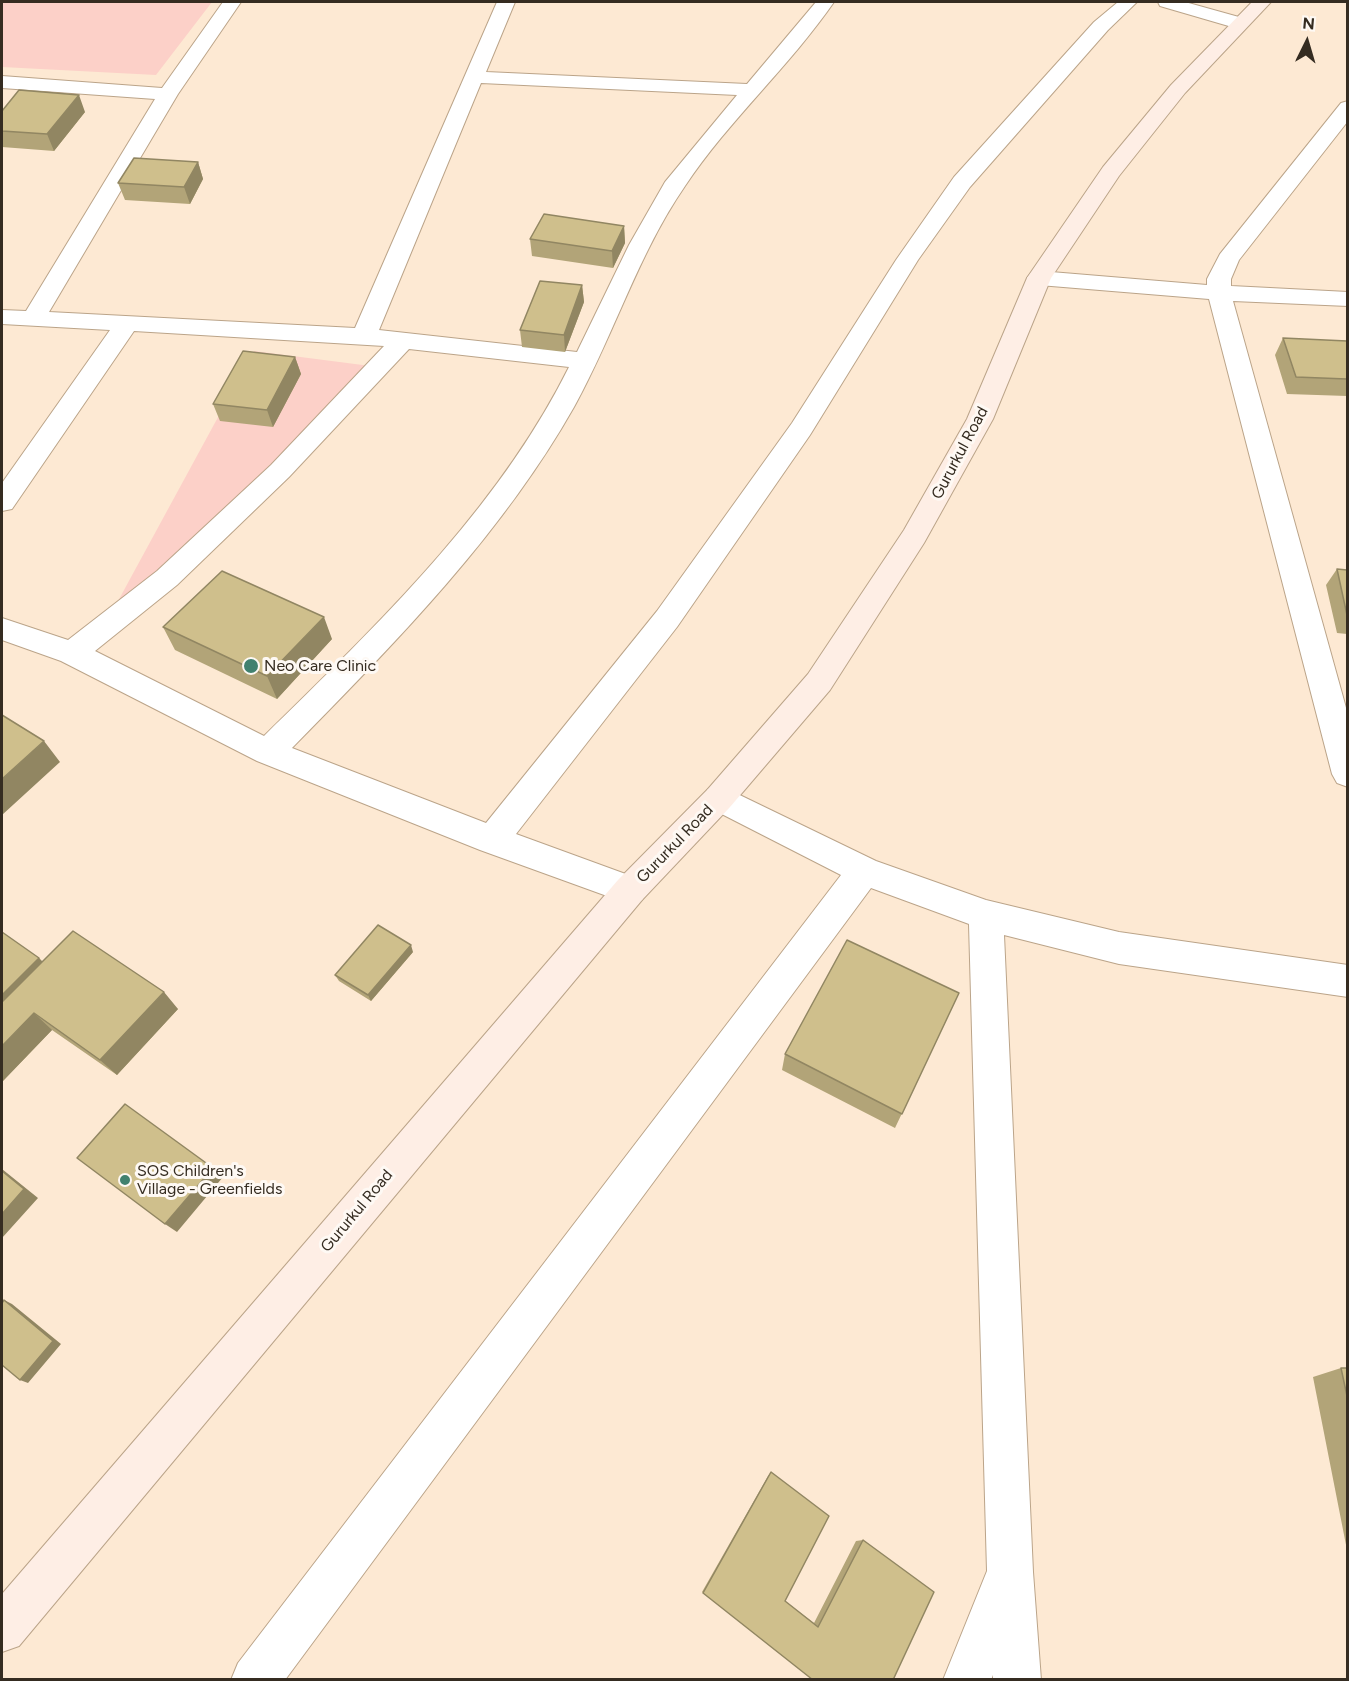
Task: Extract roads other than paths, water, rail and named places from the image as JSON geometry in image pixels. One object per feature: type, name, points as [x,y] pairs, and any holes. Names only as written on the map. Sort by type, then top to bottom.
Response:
[{"type":"street","points":[[33,317],[168,94],[232,2]]},
{"type":"street","points":[[364,336],[472,77],[506,2]]},
{"type":"street","points":[[268,752],[377,643],[444,570],[543,437],[584,361],[655,214],[676,182],[754,90],[798,31],[825,2]]},
{"type":"street","points":[[492,840],[667,619],[801,429],[907,260],[962,182],[1101,26],[1128,2]]},
{"type":"street","points":[[1167,2],[1251,12]]},
{"type":"street","name":"Gururkul Road","points":[[2,1629],[630,890],[719,798],[819,682],[914,536],[981,419],[1039,278],[1111,172],[1178,89],[1251,12]]},
{"type":"street","points":[[472,77],[754,90]]},
{"type":"street","points":[[2,82],[168,94]]},
{"type":"street","points":[[1347,107],[1228,259],[1219,279],[1219,293],[1347,774]]},
{"type":"street","points":[[1039,278],[1219,293],[1347,299]]},
{"type":"street","points":[[2,317],[364,336],[584,361]]},
{"type":"street","points":[[2,502],[128,322]]},
{"type":"street","points":[[72,653],[167,578],[254,496],[403,340]]},
{"type":"street","points":[[2,629],[72,653],[268,752],[492,840],[630,890]]},
{"type":"street","points":[[719,798],[864,871],[986,915],[1119,948],[1347,981]]},
{"type":"street","points":[[255,1680],[864,871]]},
{"type":"street","points":[[986,915],[1010,1572],[1017,1680]]},
{"type":"street","points":[[967,1680],[1010,1572]]},
{"type":"place","name":"Neo Care Clinic","points":[[251,666]]},
{"type":"place","name":"SOS Children's Village - Greenfields","points":[[125,1180]]}]
